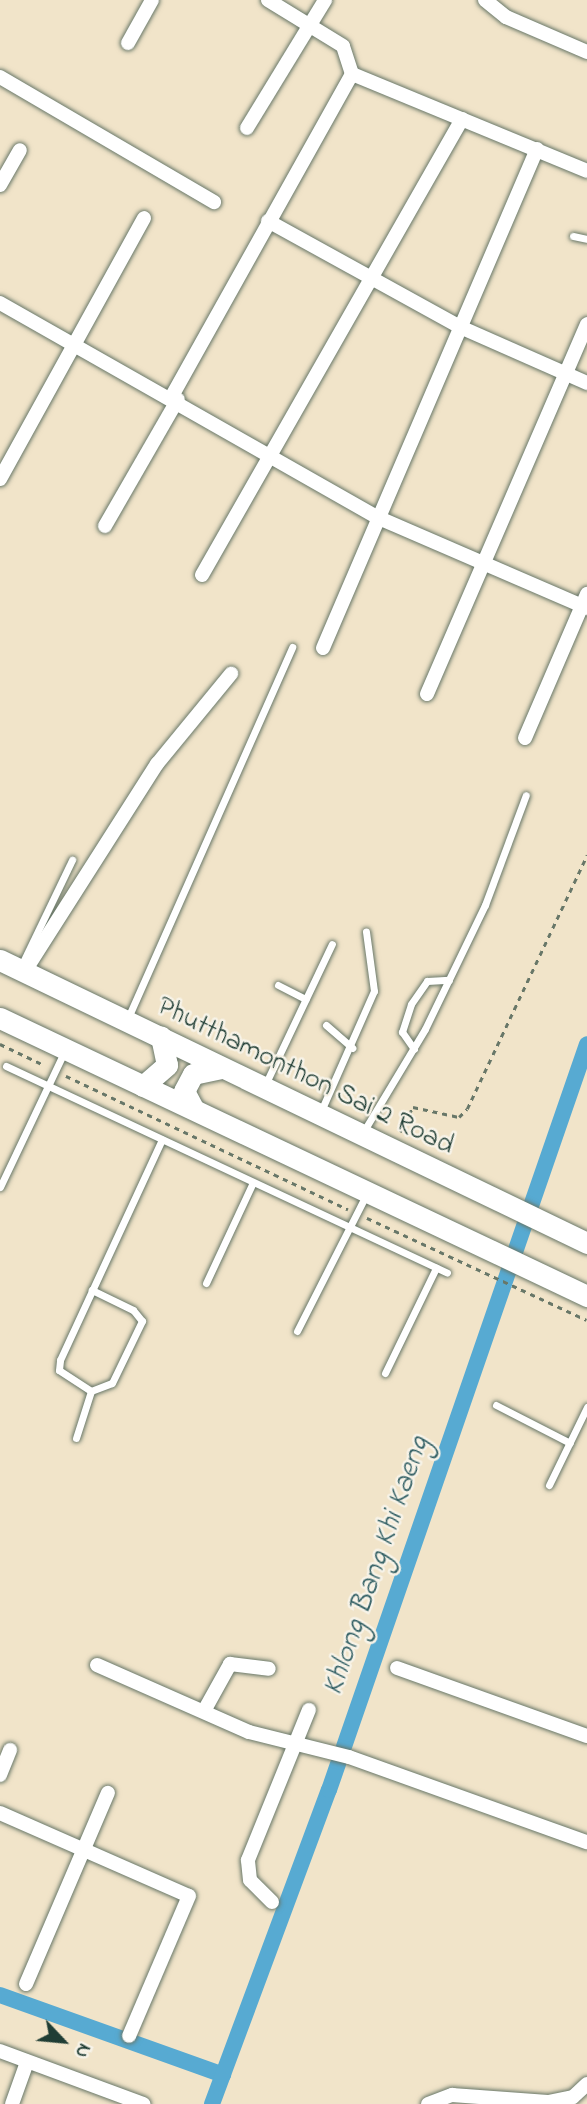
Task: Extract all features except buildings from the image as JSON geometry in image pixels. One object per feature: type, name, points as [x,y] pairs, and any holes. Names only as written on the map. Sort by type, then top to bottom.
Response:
[{"type":"main road","name":"Phutthamonthon Sai 2 Road","points":[[15,967],[587,1243]]},
{"type":"main road","points":[[0,1018],[587,1296]]},
{"type":"main road","points":[[143,1086],[167,1065],[161,1037]]},
{"type":"main road","points":[[193,1108],[184,1091],[190,1078],[202,1069],[220,1068]]},
{"type":"street","points":[[128,43],[152,0]]},
{"type":"street","points":[[105,526],[268,221],[352,74],[343,46],[268,0]]},
{"type":"street","points":[[247,128],[325,0]]},
{"type":"street","points":[[485,0],[506,17],[587,52]]},
{"type":"street","points":[[352,74],[587,171]]},
{"type":"street","points":[[0,77],[214,202]]},
{"type":"street","points":[[202,575],[462,119]]},
{"type":"street","points":[[323,648],[537,149]]},
{"type":"street","points":[[0,185],[20,150]]},
{"type":"street","points":[[0,479],[144,218]]},
{"type":"street","points":[[268,221],[460,327],[587,383]]},
{"type":"street","points":[[0,303],[175,397],[379,518],[585,603],[525,738]]},
{"type":"street","points":[[427,694],[587,324]]},
{"type":"street","points":[[15,967],[157,764],[231,674]]},
{"type":"street","points":[[204,1711],[230,1664],[269,1669]]},
{"type":"street","points":[[97,1665],[204,1711],[295,1744],[349,1757],[587,1842]]},
{"type":"street","points":[[397,1668],[587,1736]]},
{"type":"street","points":[[272,1902],[250,1880],[248,1860],[309,1710]]},
{"type":"street","points":[[0,1775],[10,1750]]},
{"type":"street","points":[[26,1984],[108,1793]]},
{"type":"street","points":[[0,1812],[189,1896],[130,2036]]},
{"type":"street","points":[[0,2051],[143,2104]]},
{"type":"street","points":[[12,2104],[27,2062]]},
{"type":"street","points":[[428,2104],[452,2095],[521,2102],[574,2100],[587,2084]]},
{"type":"lane","points":[[573,236],[587,239]]},
{"type":"lane","points":[[127,1021],[292,647]]},
{"type":"lane","points":[[362,1135],[414,1049],[449,980],[526,795]]},
{"type":"lane","points":[[15,967],[72,860]]},
{"type":"lane","points":[[319,1115],[352,1048],[374,991],[366,932]]},
{"type":"lane","points":[[263,1088],[332,944]]},
{"type":"lane","points":[[414,1049],[402,1032],[411,1004],[427,981],[449,980]]},
{"type":"lane","points":[[278,985],[306,999]]},
{"type":"lane","points":[[326,1025],[352,1048]]},
{"type":"lane","points":[[0,1187],[66,1048]]},
{"type":"lane","points":[[6,1066],[447,1273]]},
{"type":"lane","points":[[91,1391],[59,1370],[92,1290],[162,1139]]},
{"type":"lane","points":[[206,1283],[253,1182]]},
{"type":"lane","points":[[297,1331],[368,1190]]},
{"type":"lane","points":[[385,1373],[436,1268]]},
{"type":"lane","points":[[91,1391],[112,1383],[142,1321],[133,1310],[92,1290]]},
{"type":"lane","points":[[76,1438],[91,1391]]},
{"type":"lane","points":[[496,1405],[570,1443]]},
{"type":"lane","points":[[549,1485],[587,1407]]},
{"type":"path","points":[[390,1150],[413,1107],[459,1117],[467,1109],[587,855]]},
{"type":"path","points":[[0,1044],[587,1320]]},
{"type":"waterway","name":"Khlong Bang Khi Kaeng","points":[[212,2104],[329,1790],[587,1044]]},
{"type":"waterway","points":[[0,1995],[223,2075]]}]
